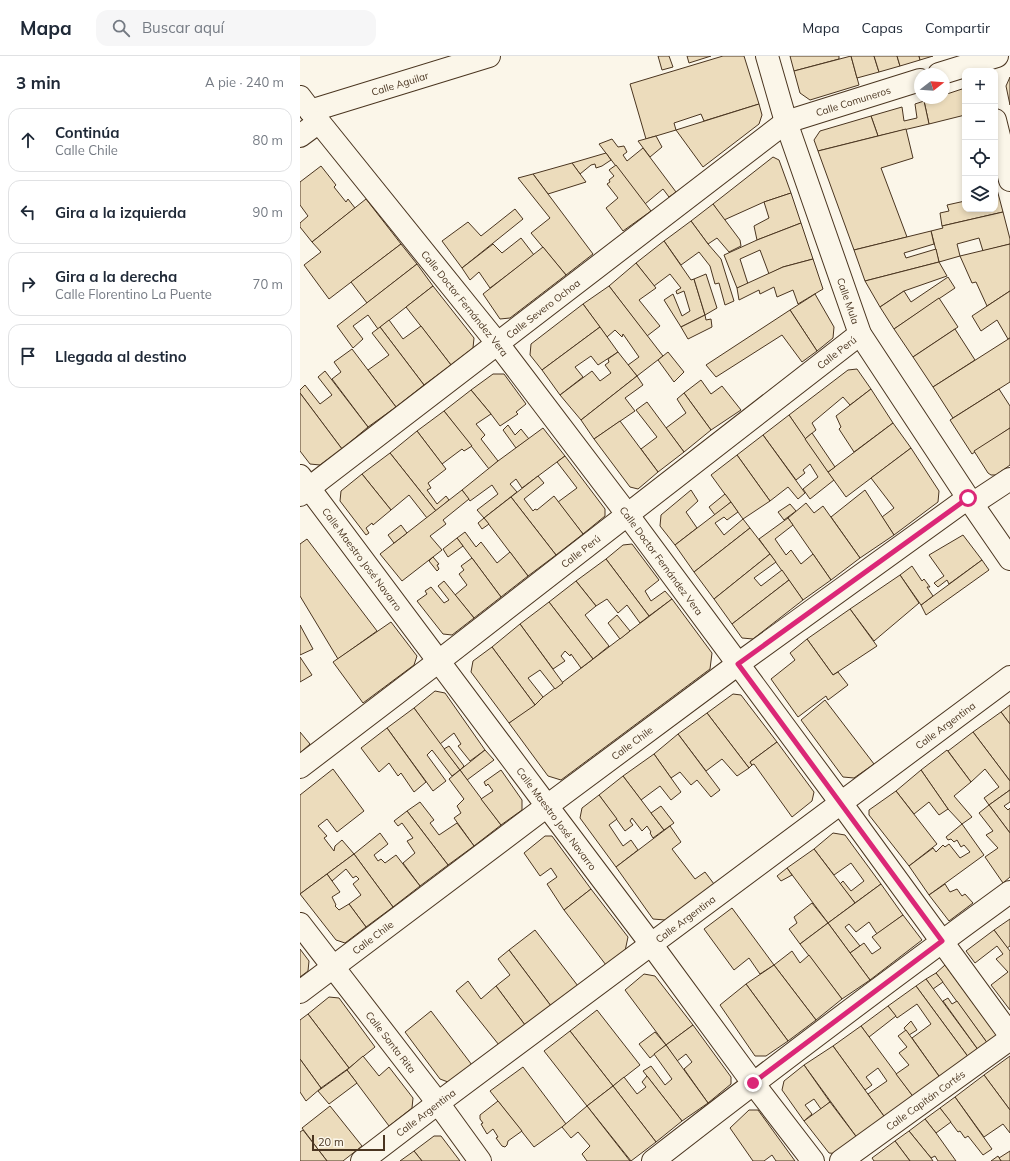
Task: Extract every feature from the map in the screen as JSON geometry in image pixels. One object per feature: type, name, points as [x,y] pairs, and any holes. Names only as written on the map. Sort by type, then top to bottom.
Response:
[{"type":"street","name":"Calle Aguilar","points":[[300,136],[310,110],[466,59],[489,56]]},
{"type":"street","name":"Calle Mula","points":[[767,56],[786,122],[860,334],[1010,559]]},
{"type":"street","points":[[950,71],[985,61]]},
{"type":"street","name":"Calle Comuneros","points":[[786,122],[914,82]]},
{"type":"street","name":"Calle Doctor Fernández Vera","points":[[310,110],[498,344],[628,514],[1010,1035]]},
{"type":"street","name":"Calle Severo Ochoa","points":[[303,486],[498,344],[786,122]]},
{"type":"street","points":[[998,132],[1010,180]]},
{"type":"street","name":"Calle Perú","points":[[300,767],[860,334]]},
{"type":"street","name":"Calle Chile","points":[[300,992],[738,664],[970,501],[1010,479]]},
{"type":"street","name":"Calle Maestro José Navarro","points":[[303,486],[439,661],[753,1083],[813,1161]]},
{"type":"street","name":"Calle Argentina","points":[[362,1161],[1010,677]]},
{"type":"street","points":[[653,1161],[753,1083],[942,941],[1010,892]]},
{"type":"street","name":"Calle Santa Rita","points":[[300,924],[438,1103],[480,1161]]},
{"type":"street","name":"Calle Capitán Cortés","points":[[841,1161],[1010,1039]]},
{"type":"building","points":[[658,56],[669,56],[673,67],[662,70]]},
{"type":"building","points":[[687,56],[711,56],[689,63]]},
{"type":"building","points":[[723,56],[744,56],[759,104],[704,121],[701,114],[674,123],[676,130],[646,139],[630,84]]},
{"type":"building","points":[[790,56],[839,56],[839,59],[794,71]]},
{"type":"building","points":[[851,56],[859,85],[810,100],[800,93],[794,71]]},
{"type":"building","points":[[851,56],[874,56],[879,72],[857,78]]},
{"type":"building","points":[[874,56],[897,56],[900,66],[879,72]]},
{"type":"building","points":[[897,56],[919,56],[920,60],[900,66]]},
{"type":"building","points":[[919,56],[933,56],[920,60]]},
{"type":"building","points":[[1010,77],[1010,105],[1006,86]]},
{"type":"building","points":[[962,89],[962,116],[929,124],[925,104],[950,104],[950,93]]},
{"type":"building","points":[[759,104],[762,115],[759,124],[703,167],[676,130]]},
{"type":"building","points":[[915,104],[925,104],[929,124],[878,136],[871,116],[902,107],[904,121],[917,118]]},
{"type":"building","points":[[871,116],[878,136],[818,151],[814,140],[820,131]]},
{"type":"building","points":[[906,129],[913,158],[881,168],[907,237],[854,250],[818,151]]},
{"type":"building","points":[[656,136],[662,147],[650,157],[638,141]]},
{"type":"building","points":[[612,139],[618,147],[624,146],[627,152],[623,155],[627,161],[643,148],[676,192],[669,197],[663,189],[645,204],[599,144]]},
{"type":"building","points":[[606,153],[611,160],[596,168],[595,164],[591,165],[580,174],[572,163]]},
{"type":"building","points":[[773,157],[779,160],[791,193],[764,202],[724,220],[713,204]]},
{"type":"building","points":[[572,163],[586,182],[548,194],[533,174]]},
{"type":"building","points":[[616,165],[651,211],[623,231],[606,208],[618,198],[607,184],[614,176],[609,170]]},
{"type":"building","points":[[321,166],[336,185],[334,187],[346,202],[348,199],[355,208],[312,242],[300,227],[300,223],[308,216],[300,205],[300,182]]},
{"type":"building","points":[[533,174],[593,254],[566,275],[531,233],[550,218],[518,178]]},
{"type":"building","points":[[791,193],[801,223],[757,240],[754,226],[769,218],[764,202]]},
{"type":"building","points":[[998,193],[1003,212],[942,226],[940,213],[949,211],[947,205],[962,202],[962,212],[998,212]]},
{"type":"building","points":[[366,199],[401,244],[329,299],[304,265],[321,252],[312,242]]},
{"type":"building","points":[[713,204],[740,240],[741,246],[729,252],[717,238],[708,244],[691,221]]},
{"type":"building","points":[[515,209],[523,219],[462,268],[442,241],[468,222],[481,236]]},
{"type":"building","points":[[1003,212],[1010,244],[983,251],[979,238],[957,244],[960,256],[939,262],[931,231],[943,228],[942,226]]},
{"type":"building","points":[[691,221],[721,259],[734,301],[725,305],[719,283],[715,284],[710,266],[699,252],[681,265],[664,241]]},
{"type":"building","points":[[801,223],[813,259],[783,267],[769,274],[760,250],[740,259],[748,284],[737,288],[724,255]]},
{"type":"building","points":[[931,231],[934,244],[904,253],[906,258],[936,249],[939,262],[865,281],[854,250]]},
{"type":"building","points":[[521,238],[534,255],[490,288],[479,272],[470,280],[462,268],[493,244],[502,253]]},
{"type":"building","points":[[664,241],[691,280],[694,279],[705,315],[681,327],[664,300],[673,294],[682,316],[690,311],[684,291],[677,294],[676,291],[681,288],[670,274],[654,286],[636,263]]},
{"type":"building","points":[[401,244],[417,264],[367,303],[351,282]]},
{"type":"building","points":[[1010,244],[1010,291],[987,306],[976,282],[972,283],[960,256]]},
{"type":"building","points":[[543,247],[566,275],[510,318],[500,319],[483,294]]},
{"type":"building","points":[[813,259],[823,289],[798,304],[793,290],[777,297],[774,287],[760,294],[759,290],[739,300],[737,288],[783,267]]},
{"type":"building","points":[[939,262],[947,276],[904,291],[880,307],[865,281]]},
{"type":"building","points":[[636,263],[656,288],[639,300],[660,326],[647,336],[609,286]]},
{"type":"building","points":[[417,264],[433,286],[378,329],[368,315],[353,326],[363,339],[353,348],[337,326]]},
{"type":"building","points":[[706,274],[717,308],[705,315],[694,279]]},
{"type":"building","points":[[948,277],[955,288],[894,329],[880,307],[904,291],[911,302]]},
{"type":"building","points":[[433,286],[474,338],[473,348],[451,365],[406,307]]},
{"type":"building","points":[[609,286],[663,356],[637,376],[628,365],[639,357],[623,334],[622,337],[615,330],[607,337],[583,304]]},
{"type":"building","points":[[1010,291],[1010,338],[1008,339],[997,320],[981,331],[972,316]]},
{"type":"building","points":[[815,294],[834,327],[833,338],[817,351],[790,310]]},
{"type":"building","points":[[939,298],[958,327],[913,357],[894,329]]},
{"type":"building","points":[[583,304],[600,327],[542,370],[530,355],[531,344]]},
{"type":"building","points":[[790,310],[817,351],[802,362],[782,335],[716,377],[706,365]]},
{"type":"building","points":[[705,315],[706,320],[711,319],[712,327],[688,339],[681,327]]},
{"type":"building","points":[[389,320],[403,339],[421,326],[451,365],[424,385],[380,327]]},
{"type":"building","points":[[380,327],[424,385],[396,407],[368,370],[389,355],[372,333]]},
{"type":"building","points":[[600,327],[618,352],[598,365],[591,356],[575,367],[583,377],[560,395],[542,370]]},
{"type":"building","points":[[955,329],[975,360],[933,387],[913,357]]},
{"type":"building","points":[[1010,338],[1010,382],[953,418],[933,387]]},
{"type":"building","points":[[352,349],[396,407],[368,427],[332,379],[341,372],[334,362]]},
{"type":"building","points":[[618,352],[637,376],[581,420],[560,395],[592,371],[600,381],[611,373],[605,365],[609,362],[608,359]]},
{"type":"building","points":[[668,352],[684,372],[674,382],[658,360]]},
{"type":"building","points":[[857,369],[871,389],[850,405],[843,397],[812,423],[816,430],[805,439],[789,415],[848,370]]},
{"type":"building","points":[[325,371],[368,427],[342,449],[300,393],[300,390],[305,385],[320,404],[332,395],[318,377]]},
{"type":"building","points":[[493,374],[504,374],[526,404],[516,412],[518,414],[500,426],[471,390]]},
{"type":"building","points":[[637,376],[643,385],[625,398],[635,411],[594,439],[581,420]]},
{"type":"building","points":[[701,380],[711,394],[722,386],[741,410],[711,430],[684,393]]},
{"type":"building","points":[[871,389],[893,423],[854,452],[839,429],[841,427],[836,416]]},
{"type":"building","points":[[999,389],[1010,406],[1010,428],[972,454],[950,420]]},
{"type":"building","points":[[471,390],[491,414],[476,424],[485,435],[481,439],[498,461],[489,469],[444,411]]},
{"type":"building","points":[[300,393],[342,449],[320,465],[310,464],[300,451]]},
{"type":"building","points":[[684,393],[711,430],[684,452],[666,428],[686,413],[677,399]]},
{"type":"building","points":[[647,402],[684,452],[658,472],[641,449],[657,437],[636,410]]},
{"type":"building","points":[[444,411],[472,446],[464,451],[462,449],[442,464],[417,431]]},
{"type":"building","points":[[789,415],[834,480],[810,499],[803,489],[818,477],[810,464],[803,470],[805,473],[796,480],[763,435]]},
{"type":"building","points":[[620,421],[658,472],[638,489],[630,487],[594,439]]},
{"type":"building","points":[[893,423],[911,448],[846,497],[828,472]]},
{"type":"building","points":[[508,425],[515,435],[521,429],[529,439],[516,448],[503,430]]},
{"type":"building","points":[[543,428],[565,456],[522,488],[516,479],[510,484],[517,492],[484,518],[477,510],[498,494],[492,485],[470,501],[462,490]]},
{"type":"building","points":[[1010,428],[1010,465],[996,475],[991,475],[988,473],[974,451]]},
{"type":"building","points":[[417,431],[446,469],[428,483],[431,488],[427,490],[437,504],[446,496],[449,500],[436,511],[390,453]]},
{"type":"building","points":[[812,433],[835,467],[828,472],[805,439]]},
{"type":"building","points":[[763,435],[805,493],[798,499],[788,487],[770,501],[737,455]]},
{"type":"building","points":[[911,448],[939,491],[938,502],[894,535],[882,517],[894,508],[871,478]]},
{"type":"building","points":[[390,453],[436,511],[427,518],[409,495],[391,510],[362,474]]},
{"type":"building","points":[[737,455],[770,501],[743,519],[711,475]]},
{"type":"building","points":[[565,456],[605,509],[605,516],[583,534],[558,502],[577,488],[557,462]]},
{"type":"building","points":[[362,474],[391,510],[373,525],[372,523],[366,528],[369,533],[366,535],[340,501],[341,491]]},
{"type":"building","points":[[538,476],[544,483],[524,499],[533,511],[535,509],[537,510],[554,496],[583,534],[556,555],[511,497]]},
{"type":"building","points":[[462,490],[469,499],[443,520],[446,524],[430,536],[442,550],[402,581],[380,554]]},
{"type":"building","points":[[691,490],[698,501],[686,512],[697,528],[675,545],[660,526],[661,515]]},
{"type":"building","points":[[865,490],[894,535],[860,558],[831,517]]},
{"type":"building","points":[[725,494],[731,502],[715,515],[709,507]]},
{"type":"building","points":[[511,497],[556,555],[528,576],[484,518]]},
{"type":"building","points":[[731,502],[738,512],[727,520],[724,517],[715,523],[724,535],[743,519],[750,528],[694,572],[675,545]]},
{"type":"building","points":[[806,503],[814,513],[823,506],[860,558],[831,580],[788,518]]},
{"type":"building","points":[[790,504],[796,511],[784,520],[778,512]]},
{"type":"building","points":[[484,518],[489,524],[482,529],[478,523]]},
{"type":"building","points":[[788,518],[793,525],[775,539],[786,555],[791,550],[801,564],[813,554],[831,580],[803,600],[759,539]]},
{"type":"building","points":[[401,525],[407,533],[394,543],[388,535]]},
{"type":"building","points":[[750,528],[770,554],[714,599],[694,572]]},
{"type":"building","points":[[465,532],[476,547],[481,542],[497,563],[510,552],[528,576],[501,597],[457,538]]},
{"type":"building","points":[[963,535],[982,560],[949,584],[947,580],[938,587],[934,583],[944,576],[929,555]]},
{"type":"building","points":[[457,538],[463,546],[448,557],[443,549]]},
{"type":"building","points":[[307,539],[377,631],[338,659],[300,596],[300,544]]},
{"type":"building","points":[[632,544],[659,580],[645,591],[651,601],[665,591],[672,599],[649,616],[606,559],[623,545]]},
{"type":"building","points":[[770,554],[776,562],[754,578],[761,586],[782,570],[789,580],[732,624],[714,599]]},
{"type":"building","points":[[433,557],[439,564],[437,565],[439,569],[437,571],[429,561]]},
{"type":"building","points":[[472,558],[501,597],[474,618],[455,595],[467,585],[459,574],[464,570],[461,566]]},
{"type":"building","points":[[606,559],[649,616],[640,623],[627,605],[618,613],[607,599],[596,606],[576,581]]},
{"type":"building","points":[[982,560],[989,570],[926,615],[921,605]]},
{"type":"building","points":[[912,566],[922,581],[924,579],[930,587],[927,587],[933,596],[921,605],[900,575]]},
{"type":"building","points":[[900,575],[919,603],[874,641],[850,609]]},
{"type":"building","points":[[789,580],[803,600],[753,639],[742,638],[732,624]]},
{"type":"building","points":[[444,581],[474,618],[452,635],[443,634],[417,601],[427,594],[425,591],[431,587],[444,603],[449,600],[438,586]]},
{"type":"building","points":[[576,581],[596,606],[585,615],[609,646],[593,659],[549,602]]},
{"type":"building","points":[[672,599],[712,653],[710,669],[561,780],[548,776],[509,723]]},
{"type":"building","points":[[549,602],[593,659],[581,668],[571,654],[570,656],[565,651],[561,656],[565,661],[553,669],[520,624]]},
{"type":"building","points":[[850,609],[877,646],[833,675],[807,639]]},
{"type":"building","points":[[617,615],[630,631],[620,639],[608,623]]},
{"type":"building","points":[[391,622],[417,656],[414,665],[363,703],[333,662]]},
{"type":"building","points":[[520,624],[563,683],[555,689],[540,670],[528,678],[543,697],[535,705],[492,647]]},
{"type":"building","points":[[300,625],[313,649],[300,655]]},
{"type":"building","points":[[807,639],[833,675],[838,672],[848,685],[828,700],[826,696],[798,717],[771,679],[795,660],[790,653]]},
{"type":"building","points":[[492,647],[535,705],[509,723],[471,672],[473,661]]},
{"type":"building","points":[[300,657],[312,675],[300,682]]},
{"type":"building","points":[[435,691],[445,693],[485,750],[470,761],[458,746],[461,744],[454,733],[440,744],[414,708]]},
{"type":"building","points":[[733,694],[741,695],[777,742],[750,762],[752,765],[749,768],[707,713]]},
{"type":"building","points":[[825,700],[874,764],[854,778],[843,777],[801,720]]},
{"type":"building","points":[[1010,705],[1010,724],[1001,712]]},
{"type":"building","points":[[414,708],[460,770],[452,776],[432,750],[427,755],[446,781],[433,791],[387,728]]},
{"type":"building","points":[[1001,712],[1010,724],[1010,781],[973,732]]},
{"type":"building","points":[[707,713],[749,768],[737,776],[722,759],[706,771],[678,734]]},
{"type":"building","points":[[387,728],[426,782],[414,792],[401,773],[398,776],[389,763],[379,772],[361,748]]},
{"type":"building","points":[[300,732],[310,744],[300,753]]},
{"type":"building","points":[[973,732],[1010,781],[1010,790],[989,805],[984,798],[999,787],[985,769],[971,782],[948,751]]},
{"type":"building","points":[[678,734],[720,790],[711,797],[697,780],[691,785],[680,772],[671,778],[654,754]]},
{"type":"building","points":[[777,742],[814,792],[812,801],[792,817],[754,764],[752,765],[750,762]]},
{"type":"building","points":[[449,746],[464,766],[460,770],[444,749]]},
{"type":"building","points":[[485,750],[494,760],[467,780],[460,770]]},
{"type":"building","points":[[947,750],[971,782],[954,796],[972,817],[962,824],[948,809],[921,770]]},
{"type":"building","points":[[654,754],[681,792],[671,800],[660,786],[641,800],[623,776]]},
{"type":"building","points":[[333,769],[364,811],[337,832],[327,819],[318,826],[327,836],[324,838],[334,851],[335,846],[342,840],[354,854],[300,894],[300,795]]},
{"type":"building","points":[[460,770],[501,825],[474,846],[454,818],[461,813],[457,806],[464,799],[449,779]]},
{"type":"building","points":[[501,770],[522,800],[522,810],[501,825],[481,799],[493,791],[488,784],[486,786],[484,782]]},
{"type":"building","points":[[921,770],[948,809],[939,815],[929,802],[914,814],[896,791]]},
{"type":"building","points":[[623,776],[664,830],[653,838],[647,826],[642,831],[632,818],[630,821],[633,825],[625,831],[599,795]]},
{"type":"building","points":[[1010,790],[1010,802],[1004,806],[1008,810],[1010,808],[1010,833],[989,805]]},
{"type":"building","points":[[896,791],[937,844],[909,866],[869,815],[869,810]]},
{"type":"building","points":[[599,795],[617,819],[609,825],[623,846],[631,840],[638,850],[616,867],[580,818],[582,808]]},
{"type":"building","points":[[420,802],[434,820],[430,823],[439,835],[457,823],[474,846],[448,865],[407,811]]},
{"type":"building","points":[[989,805],[1010,833],[1010,877],[1003,883],[985,857],[998,848],[986,835],[993,831],[979,813]]},
{"type":"building","points":[[661,806],[674,823],[664,830],[651,813]]},
{"type":"building","points":[[407,811],[448,865],[420,886],[403,863],[415,853],[407,841],[413,838],[402,823],[398,826],[394,821]]},
{"type":"building","points":[[962,824],[984,855],[929,895],[909,866],[933,848],[936,852],[943,845],[945,847],[949,844],[960,858],[970,852],[964,845],[961,847],[957,840],[954,842],[951,839],[948,840],[946,837]]},
{"type":"building","points":[[670,826],[681,842],[672,849],[695,879],[705,872],[714,884],[665,920],[653,919],[616,867]]},
{"type":"building","points":[[380,833],[388,844],[374,855],[378,861],[381,859],[385,863],[396,855],[420,886],[393,907],[354,854]]},
{"type":"building","points":[[833,833],[845,835],[881,884],[855,903],[840,884],[843,881],[851,891],[864,881],[851,863],[834,875],[814,849]]},
{"type":"building","points":[[545,836],[552,836],[591,889],[564,910],[547,884],[557,877],[551,868],[540,876],[524,853]]},
{"type":"building","points":[[814,849],[855,903],[828,923],[787,868]]},
{"type":"building","points":[[354,854],[393,907],[366,927],[349,904],[361,895],[353,884],[359,879],[356,876],[353,878],[346,869],[332,881],[327,874]]},
{"type":"building","points":[[787,868],[792,875],[781,881],[777,876]]},
{"type":"building","points":[[327,874],[340,892],[332,897],[336,905],[335,906],[339,910],[349,904],[366,927],[345,943],[336,940],[300,894]]},
{"type":"building","points":[[881,884],[903,915],[877,934],[869,922],[856,932],[849,924],[845,927],[860,946],[850,953],[828,923]]},
{"type":"building","points":[[945,884],[950,892],[957,889],[962,896],[965,894],[973,903],[949,921],[929,895]]},
{"type":"building","points":[[591,889],[628,937],[625,951],[606,965],[564,910]]},
{"type":"building","points":[[812,903],[828,923],[800,944],[789,929],[797,923],[794,917]]},
{"type":"building","points":[[732,908],[774,965],[760,974],[749,958],[734,970],[704,929]]},
{"type":"building","points":[[903,915],[922,940],[870,980],[850,953],[864,943],[872,954],[881,948],[872,937]]},
{"type":"building","points":[[1010,919],[1010,946],[1007,948],[994,930]]},
{"type":"building","points":[[828,923],[870,980],[842,999],[800,944]]},
{"type":"building","points":[[535,930],[578,986],[551,1006],[509,950]]},
{"type":"building","points":[[994,930],[1010,951],[1010,1010],[991,985],[1008,972],[996,959],[1003,954],[997,946],[975,963],[966,951]]},
{"type":"building","points":[[300,949],[309,961],[308,971],[300,977]]},
{"type":"building","points":[[509,950],[551,1006],[525,1025],[496,986],[510,975],[498,959]]},
{"type":"building","points":[[792,951],[800,963],[809,955],[842,999],[816,1020],[774,965]]},
{"type":"building","points":[[774,965],[816,1020],[788,1041],[746,984]]},
{"type":"building","points":[[945,965],[998,1037],[988,1044],[936,973]]},
{"type":"building","points":[[936,973],[943,982],[933,989],[926,979]]},
{"type":"building","points":[[644,974],[655,976],[693,1025],[666,1045],[625,990]]},
{"type":"building","points":[[926,979],[979,1051],[969,1058],[916,986]]},
{"type":"building","points":[[468,981],[481,999],[496,986],[525,1025],[499,1045],[456,991]]},
{"type":"building","points":[[746,984],[788,1041],[766,1056],[755,1056],[720,1005]]},
{"type":"building","points":[[916,986],[969,1058],[941,1079],[912,1038],[931,1024],[917,1004],[897,1018],[888,1006]]},
{"type":"building","points":[[329,997],[339,998],[375,1047],[349,1068],[308,1014]]},
{"type":"building","points":[[948,998],[952,1004],[957,1001],[988,1044],[979,1051],[943,1001]]},
{"type":"building","points":[[888,1006],[896,1016],[869,1037],[861,1026]]},
{"type":"building","points":[[597,1010],[640,1065],[613,1086],[570,1031]]},
{"type":"building","points":[[431,1011],[472,1065],[448,1082],[440,1079],[405,1032]]},
{"type":"building","points":[[308,1014],[349,1068],[321,1088],[300,1059],[300,1020]]},
{"type":"building","points":[[911,1021],[917,1030],[909,1035],[904,1028]]},
{"type":"building","points":[[693,1025],[731,1077],[731,1084],[708,1103],[684,1069],[692,1062],[686,1054],[677,1061],[666,1045]]},
{"type":"building","points":[[861,1026],[915,1099],[886,1119],[868,1094],[887,1081],[878,1068],[866,1077],[872,1085],[865,1090],[833,1046]]},
{"type":"building","points":[[906,1030],[941,1079],[915,1099],[896,1074],[909,1065],[899,1053],[907,1047],[898,1036]]},
{"type":"building","points":[[570,1031],[613,1086],[587,1106],[544,1051]]},
{"type":"building","points":[[655,1032],[666,1045],[650,1058],[639,1044]]},
{"type":"building","points":[[666,1045],[708,1103],[682,1121],[643,1071],[651,1066],[665,1085],[672,1079],[654,1054]]},
{"type":"building","points":[[833,1046],[886,1119],[858,1139],[804,1065]]},
{"type":"building","points":[[363,1056],[379,1076],[389,1067],[413,1098],[412,1108],[389,1126],[347,1070]]},
{"type":"building","points":[[1010,1056],[1010,1110],[984,1075]]},
{"type":"building","points":[[300,1059],[321,1088],[306,1101],[300,1092]]},
{"type":"building","points":[[804,1065],[830,1102],[821,1109],[814,1099],[805,1105],[812,1114],[804,1121],[782,1090],[784,1081]]},
{"type":"building","points":[[523,1067],[566,1124],[534,1147],[490,1091]]},
{"type":"building","points":[[347,1070],[357,1083],[329,1104],[318,1091]]},
{"type":"building","points":[[984,1075],[1010,1110],[1010,1133],[1003,1124],[984,1137],[955,1097]]},
{"type":"building","points":[[647,1076],[682,1121],[656,1142],[613,1086],[624,1077],[637,1094],[646,1087],[642,1082]]},
{"type":"building","points":[[613,1086],[656,1142],[631,1161],[587,1106]]},
{"type":"building","points":[[955,1097],[992,1149],[983,1155],[968,1136],[965,1138],[960,1131],[958,1132],[940,1108]]},
{"type":"building","points":[[498,1101],[522,1131],[508,1141],[505,1147],[502,1146],[496,1138],[498,1137],[493,1129],[487,1134],[481,1124],[483,1123],[480,1119],[480,1115]]},
{"type":"building","points":[[830,1102],[858,1139],[840,1154],[829,1153],[804,1121]]},
{"type":"building","points":[[330,1106],[362,1146],[343,1161],[327,1161],[302,1128]]},
{"type":"building","points":[[587,1106],[630,1161],[587,1161],[582,1154],[590,1146],[578,1132],[571,1138],[562,1127]]},
{"type":"building","points":[[940,1108],[951,1122],[936,1133],[925,1119]]},
{"type":"building","points":[[749,1110],[758,1110],[795,1161],[776,1161],[772,1155],[764,1161],[753,1161],[730,1128]]},
{"type":"building","points":[[925,1119],[956,1161],[938,1161],[935,1156],[931,1158],[909,1131]]},
{"type":"building","points":[[303,1130],[327,1161],[300,1161],[300,1132]]},
{"type":"building","points":[[909,1131],[933,1161],[910,1161],[895,1141]]},
{"type":"building","points":[[434,1136],[441,1136],[460,1161],[422,1161],[414,1151]]},
{"type":"building","points":[[895,1141],[910,1161],[874,1161],[872,1158]]},
{"type":"building","points":[[414,1151],[422,1161],[400,1161]]},
{"type":"building","points":[[1010,1151],[1010,1161],[1001,1161],[999,1158]]},
{"type":"building","points":[[998,1156],[1001,1161],[991,1161]]},
{"type":"route","points":[[753,1083],[942,941],[738,664],[968,498]]}]
